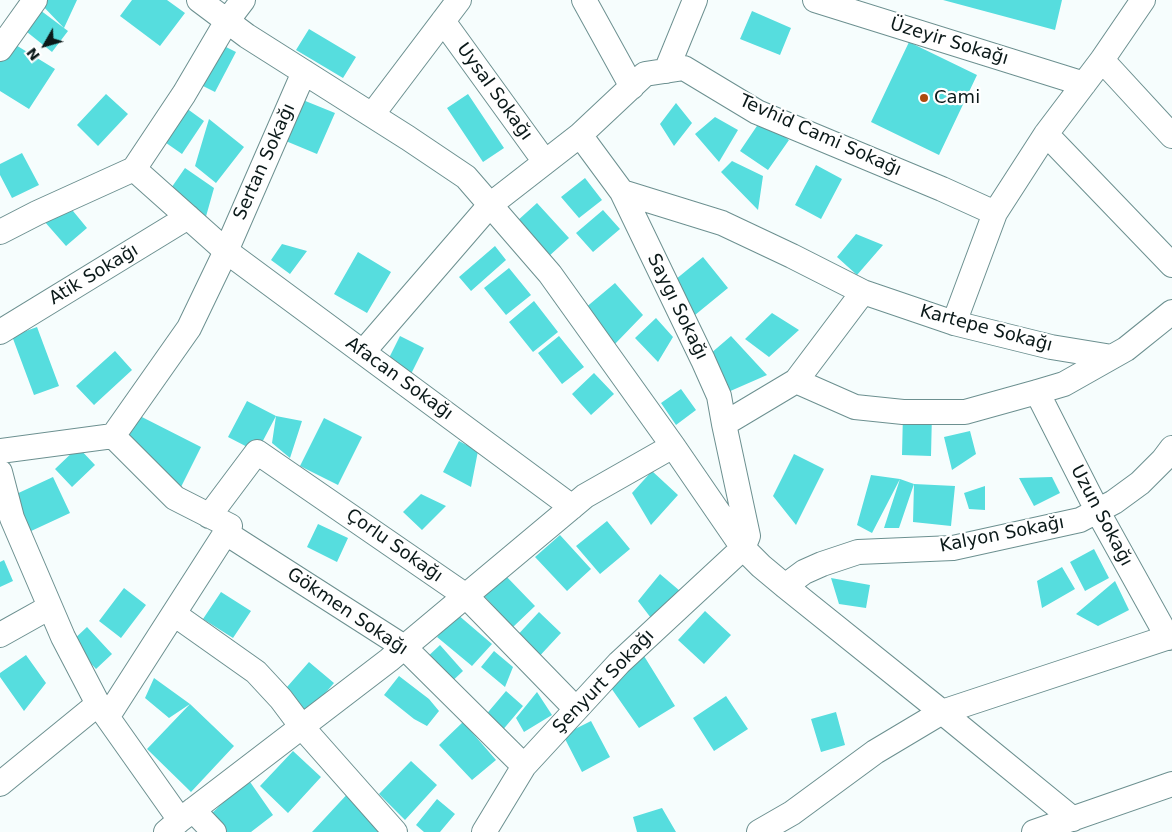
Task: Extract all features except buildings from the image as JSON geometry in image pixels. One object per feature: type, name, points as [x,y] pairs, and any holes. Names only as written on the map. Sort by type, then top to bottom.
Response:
[{"type":"street","points":[[0,49],[35,0]]},
{"type":"street","points":[[199,0],[247,36],[466,177],[550,274],[673,446],[743,548],[785,586],[1073,819]]},
{"type":"street","points":[[0,232],[134,169],[243,0]]},
{"type":"street","points":[[372,115],[459,0]]},
{"type":"street","points":[[584,0],[632,87]]},
{"type":"street","points":[[666,70],[695,0]]},
{"type":"street","name":"Üzeyir Sokağı","points":[[815,0],[1084,84]]},
{"type":"street","points":[[954,323],[996,214],[1046,134],[1102,60],[1143,0]]},
{"type":"street","name":"Uysal Sokağı","points":[[443,21],[545,162]]},
{"type":"street","points":[[1102,60],[1172,136]]},
{"type":"street","name":"Tevhid Cami Sokağı","points":[[364,352],[490,205],[580,136],[645,74],[684,68],[757,112],[996,214]]},
{"type":"street","name":"Sertan Sokağı","points":[[113,436],[189,328],[226,251],[304,72]]},
{"type":"street","points":[[1046,134],[1172,265]]},
{"type":"street","name":"Saygı Sokağı","points":[[580,136],[622,192],[704,360],[719,396],[748,536],[743,548]]},
{"type":"street","name":"Afacan Sokağı","points":[[134,169],[226,251],[572,507]]},
{"type":"street","name":"Kartepe Sokağı","points":[[622,192],[722,223],[863,292],[954,323],[1051,347],[1112,357]]},
{"type":"street","name":"Atik Sokağı","points":[[0,332],[188,218]]},
{"type":"street","points":[[724,424],[796,381],[863,292]]},
{"type":"street","points":[[796,381],[855,407],[903,412],[965,412],[1064,384],[1126,350],[1172,312]]},
{"type":"street","name":"Uzun Sokağı","points":[[1037,392],[1098,512],[1170,637]]},
{"type":"street","points":[[0,451],[113,436],[174,498],[209,516]]},
{"type":"street","points":[[180,820],[404,647],[585,496],[673,446]]},
{"type":"street","name":"Kalyon Sokağı","points":[[785,586],[804,572],[858,552],[953,548],[1080,520],[1098,512],[1140,483],[1172,448]]},
{"type":"street","name":"Çorlu Sokağı","points":[[209,516],[257,452],[466,596],[576,710]]},
{"type":"street","points":[[0,472],[6,520],[63,638],[103,710],[180,820],[214,832]]},
{"type":"street","name":"Gökmen Sokağı","points":[[209,516],[230,526],[226,533],[404,647],[524,766]]},
{"type":"street","points":[[0,784],[103,710],[174,614],[226,533]]},
{"type":"street","name":"Şenyurt Sokağı","points":[[484,832],[524,766],[618,663],[743,548]]},
{"type":"street","points":[[0,636],[50,608]]},
{"type":"street","points":[[174,614],[256,672],[395,832]]},
{"type":"street","points":[[759,832],[792,813],[875,752],[942,712],[1170,637]]},
{"type":"street","points":[[1034,832],[1172,784]]},
{"type":"place","name":"Cami","points":[[924,98]]}]
